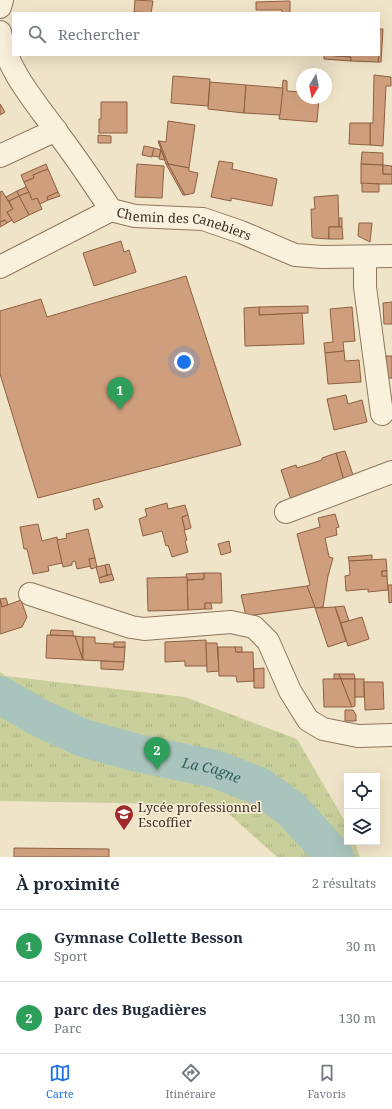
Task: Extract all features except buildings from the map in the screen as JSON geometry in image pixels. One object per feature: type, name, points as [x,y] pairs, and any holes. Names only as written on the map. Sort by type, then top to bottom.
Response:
[{"type":"street","points":[[0,8],[2,0]]},
{"type":"street","name":"Chemin des Canebiers","points":[[0,32],[5,51],[19,79],[86,172],[111,210],[135,216],[203,219],[241,232],[294,255],[322,257],[392,256]]},
{"type":"street","points":[[0,156],[56,130]]},
{"type":"street","points":[[0,267],[111,210]]},
{"type":"street","points":[[365,256],[366,294],[382,414]]},
{"type":"street","points":[[286,512],[392,472]]},
{"type":"street","points":[[30,594],[131,627],[144,628],[231,622],[254,627],[268,641],[290,691],[308,720],[323,729],[358,736],[392,735]]},
{"type":"green space","points":[[0,672],[6,676],[185,697],[297,739],[344,820],[344,845],[356,845],[360,857],[277,857],[219,805],[0,801]]},
{"type":"waterway","name":"La Cagne","points":[[0,695],[38,717],[83,738],[137,753],[215,769],[259,786],[291,809],[335,857]]},
{"type":"place","name":"Gymnase Collette Besson","points":[[120,410]]},
{"type":"place","name":"parc des Bugadières","points":[[157,770]]},
{"type":"place","name":"Lycée professionnel Escoffier","points":[[124,831]]}]
